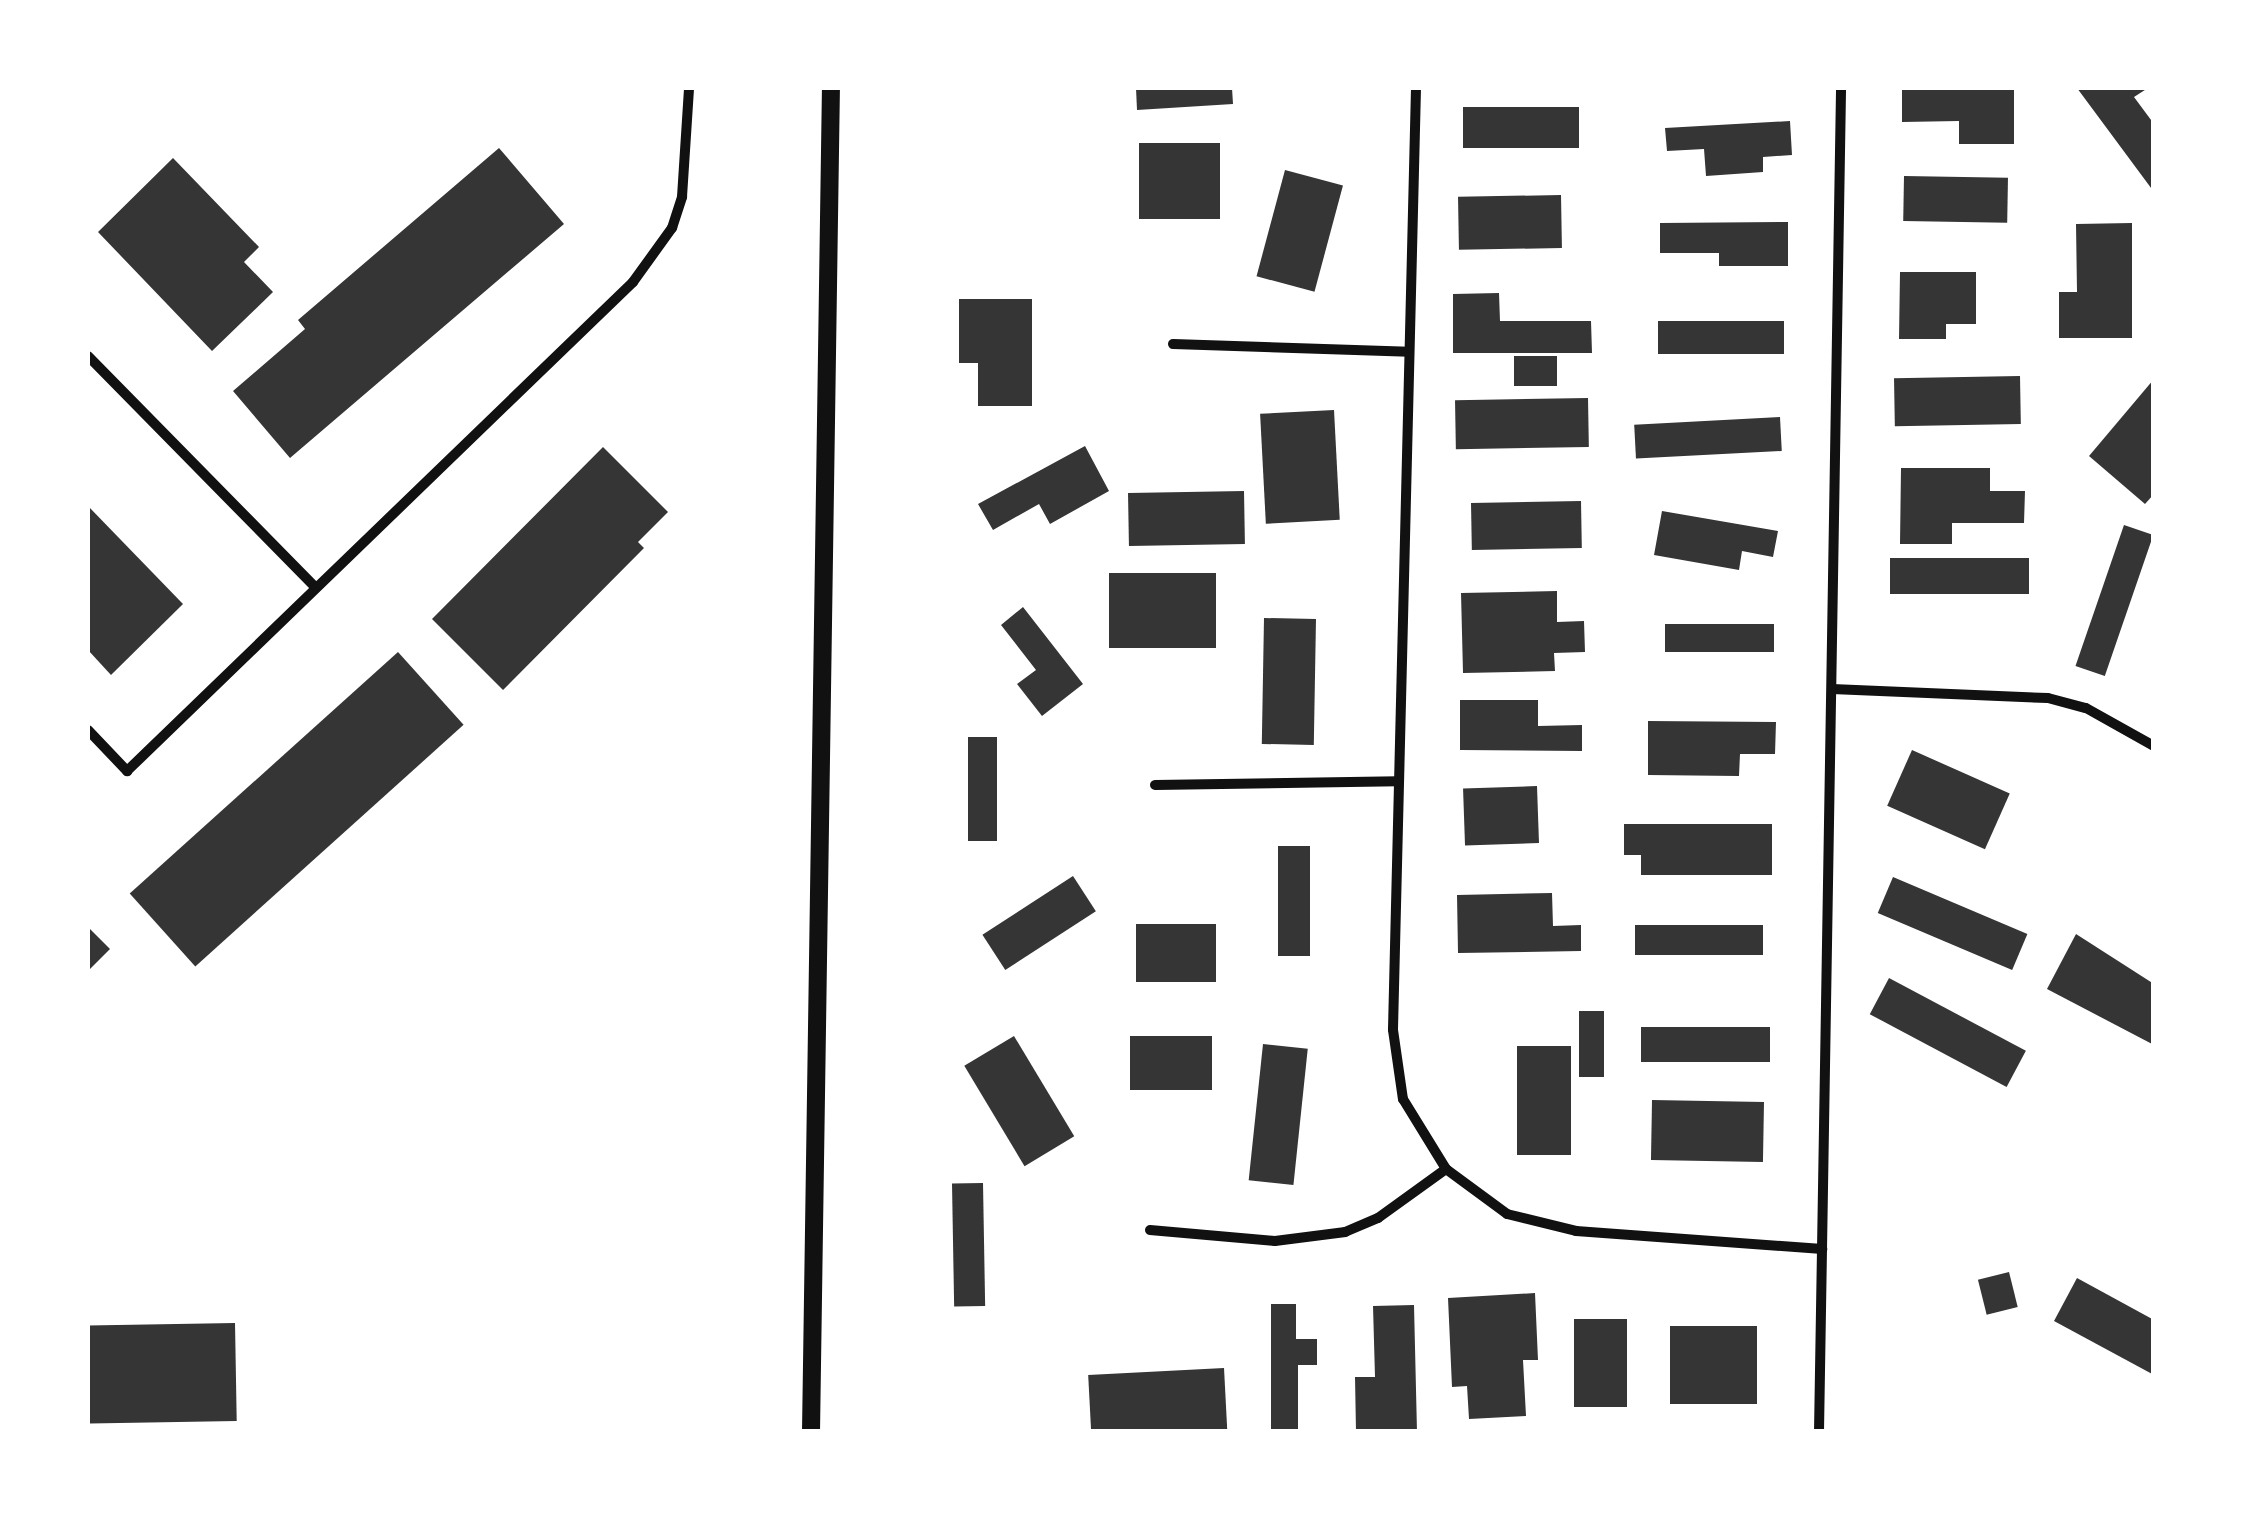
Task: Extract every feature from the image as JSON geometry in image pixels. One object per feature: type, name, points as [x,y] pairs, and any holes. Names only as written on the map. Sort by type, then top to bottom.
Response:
[{"type":"street","points":[[88,730],[126,770],[656,256],[682,196],[689,88]]},
{"type":"street","points":[[811,1432],[831,88]]},
{"type":"street","points":[[1416,88],[1398,780],[1395,1065],[1418,1132],[1446,1170],[1477,1196],[1540,1226],[1822,1249]]},
{"type":"street","points":[[1819,1432],[1842,88]]},
{"type":"street","points":[[1173,344],[1409,352]]},
{"type":"street","points":[[88,356],[316,588]]},
{"type":"street","points":[[1832,689],[2048,698],[2086,708],[2154,746]]},
{"type":"street","points":[[1155,785],[1398,780]]},
{"type":"street","points":[[1150,1230],[1275,1240],[1328,1236],[1378,1218],[1446,1170]]},
{"type":"building","points":[[1136,88],[1232,88],[1233,104],[1137,110]]},
{"type":"building","points":[[1902,88],[2014,88],[2014,144],[1959,144],[1959,121],[1902,122]]},
{"type":"building","points":[[2077,88],[2148,88],[2134,97],[2154,124],[2154,192]]},
{"type":"building","points":[[1463,107],[1579,107],[1579,148],[1463,148]]},
{"type":"building","points":[[1790,121],[1792,155],[1763,157],[1763,172],[1706,176],[1704,149],[1667,151],[1665,128]]},
{"type":"building","points":[[1139,143],[1220,143],[1220,219],[1139,219]]},
{"type":"building","points":[[499,148],[564,224],[290,458],[233,391],[305,329],[298,320]]},
{"type":"building","points":[[173,158],[259,247],[244,262],[273,292],[212,351],[98,232]]},
{"type":"building","points":[[1285,170],[1343,186],[1314,292],[1257,276]]},
{"type":"building","points":[[1904,176],[2008,178],[2007,223],[1903,221]]},
{"type":"building","points":[[1561,195],[1562,248],[1459,250],[1458,197]]},
{"type":"building","points":[[1788,222],[1788,266],[1719,266],[1719,253],[1660,253],[1660,223]]},
{"type":"building","points":[[2132,223],[2132,338],[2059,338],[2059,292],[2077,292],[2076,224]]},
{"type":"building","points":[[1900,272],[1976,272],[1976,324],[1946,324],[1946,339],[1899,339]]},
{"type":"building","points":[[1499,293],[1500,321],[1591,321],[1592,353],[1453,353],[1453,294]]},
{"type":"building","points":[[959,299],[1032,299],[1032,406],[978,406],[978,363],[959,363]]},
{"type":"building","points":[[1658,321],[1784,321],[1784,354],[1658,354]]},
{"type":"building","points":[[1514,356],[1557,356],[1557,386],[1514,386]]},
{"type":"building","points":[[2020,376],[2021,424],[1895,426],[1894,378]]},
{"type":"building","points":[[2154,379],[2154,494],[2145,504],[2089,456]]},
{"type":"building","points":[[1588,398],[1589,447],[1456,449],[1455,400]]},
{"type":"building","points":[[1334,410],[1340,520],[1266,524],[1260,414]]},
{"type":"building","points":[[1780,417],[1782,451],[1636,459],[1634,425]]},
{"type":"building","points":[[1085,446],[1109,491],[1050,524],[1039,504],[993,530],[978,504]]},
{"type":"building","points":[[603,447],[668,512],[638,542],[644,548],[503,690],[432,619]]},
{"type":"building","points":[[1901,468],[1990,468],[1990,491],[2025,491],[2024,523],[1952,523],[1952,544],[1900,544]]},
{"type":"building","points":[[1244,491],[1245,544],[1129,546],[1128,493]]},
{"type":"building","points":[[1581,501],[1582,548],[1472,550],[1471,503]]},
{"type":"building","points":[[88,506],[183,604],[111,675],[88,650]]},
{"type":"building","points":[[1662,511],[1778,531],[1773,557],[1742,551],[1739,570],[1654,555]]},
{"type":"building","points":[[2124,525],[2153,535],[2105,676],[2075,666]]},
{"type":"building","points":[[1890,558],[2029,558],[2029,594],[1890,594]]},
{"type":"building","points":[[1109,573],[1216,573],[1216,648],[1109,648]]},
{"type":"building","points":[[1557,591],[1557,622],[1584,621],[1585,652],[1554,653],[1555,671],[1463,673],[1461,593]]},
{"type":"building","points":[[1023,607],[1083,684],[1042,716],[1017,684],[1036,670],[1001,625]]},
{"type":"building","points":[[1264,618],[1316,619],[1314,745],[1262,744]]},
{"type":"building","points":[[1665,624],[1774,624],[1774,652],[1665,652]]},
{"type":"building","points":[[398,652],[464,725],[195,966],[130,894]]},
{"type":"building","points":[[1460,700],[1538,700],[1538,726],[1582,725],[1582,751],[1460,750]]},
{"type":"building","points":[[1648,721],[1776,722],[1775,754],[1740,754],[1739,776],[1648,775]]},
{"type":"building","points":[[968,737],[997,737],[997,841],[968,841]]},
{"type":"building","points":[[1912,750],[2010,794],[1985,849],[1887,806]]},
{"type":"building","points":[[1537,786],[1539,843],[1465,846],[1463,789]]},
{"type":"building","points":[[1624,824],[1772,824],[1772,875],[1641,875],[1641,855],[1624,855]]},
{"type":"building","points":[[1278,846],[1310,846],[1310,956],[1278,956]]},
{"type":"building","points":[[1073,876],[1096,911],[1005,970],[982,935]]},
{"type":"building","points":[[1893,877],[2027,934],[2012,970],[1878,913]]},
{"type":"building","points":[[1552,893],[1553,926],[1581,925],[1581,951],[1458,953],[1457,895]]},
{"type":"building","points":[[1136,924],[1216,924],[1216,982],[1136,982]]},
{"type":"building","points":[[1635,925],[1763,925],[1763,955],[1635,955]]},
{"type":"building","points":[[88,927],[110,949],[88,971]]},
{"type":"building","points":[[2076,934],[2154,984],[2154,1045],[2047,989]]},
{"type":"building","points":[[1889,978],[2026,1051],[2007,1087],[1870,1014]]},
{"type":"building","points":[[1579,1011],[1604,1011],[1604,1077],[1579,1077]]},
{"type":"building","points":[[1641,1027],[1770,1027],[1770,1062],[1641,1062]]},
{"type":"building","points":[[1014,1036],[1074,1136],[1025,1166],[964,1066]]},
{"type":"building","points":[[1130,1036],[1212,1036],[1212,1090],[1130,1090]]},
{"type":"building","points":[[1263,1044],[1308,1049],[1293,1185],[1249,1180]]},
{"type":"building","points":[[1517,1046],[1571,1046],[1571,1155],[1517,1155]]},
{"type":"building","points":[[1652,1100],[1764,1102],[1763,1162],[1651,1160]]},
{"type":"building","points":[[983,1183],[985,1306],[954,1307],[952,1184]]},
{"type":"building","points":[[2009,1272],[2018,1307],[1987,1315],[1978,1280]]},
{"type":"building","points":[[2077,1278],[2154,1320],[2154,1375],[2054,1321]]},
{"type":"building","points":[[1535,1293],[1538,1360],[1523,1360],[1526,1416],[1469,1419],[1467,1386],[1452,1387],[1448,1298]]},
{"type":"building","points":[[1271,1304],[1296,1304],[1296,1339],[1317,1339],[1317,1365],[1298,1365],[1298,1432],[1271,1432]]},
{"type":"building","points":[[1414,1305],[1417,1432],[1356,1432],[1355,1377],[1375,1377],[1373,1306]]},
{"type":"building","points":[[1574,1319],[1627,1319],[1627,1407],[1574,1407]]},
{"type":"building","points":[[235,1323],[237,1421],[90,1424],[88,1326]]},
{"type":"building","points":[[1670,1326],[1757,1326],[1757,1404],[1670,1404]]},
{"type":"building","points":[[1224,1368],[1227,1432],[1091,1432],[1088,1375]]}]
